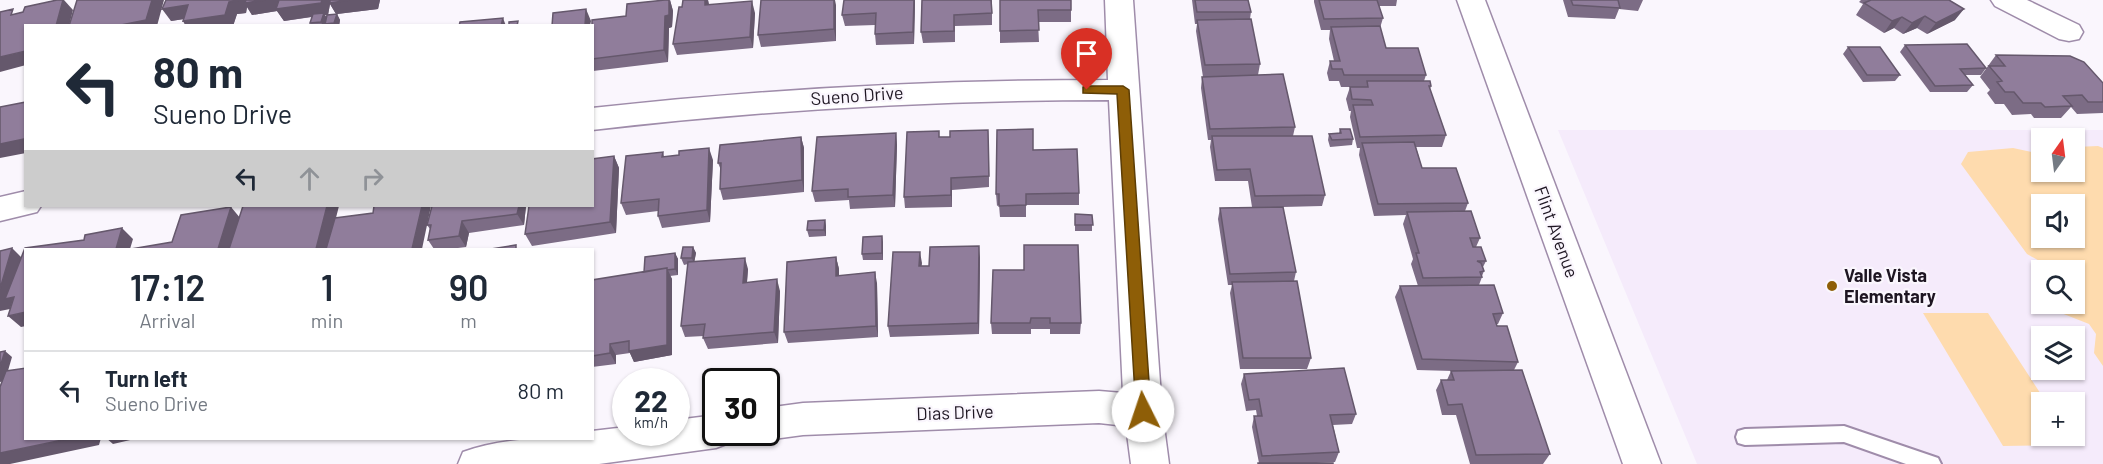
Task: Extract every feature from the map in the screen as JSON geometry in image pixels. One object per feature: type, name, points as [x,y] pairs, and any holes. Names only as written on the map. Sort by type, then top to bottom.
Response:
[{"type":"street","points":[[1119,0],[1143,411],[1150,464]]},
{"type":"street","name":"Flint Avenue","points":[[1471,0],[1642,464]]},
{"type":"street","points":[[2005,0],[2069,32]]},
{"type":"street","name":"Sueno Drive","points":[[594,119],[900,92],[1123,90]]},
{"type":"street","points":[[0,209],[24,203]]},
{"type":"street","name":"Dias Drive","points":[[780,422],[803,419],[1099,407],[1143,411]]},
{"type":"street","points":[[477,464],[702,433]]},
{"type":"lane","points":[[1745,437],[1844,434],[1931,464]]},
{"type":"shaded area","name":"Valle Vista Elementary","points":[[1558,130],[2031,130],[2031,182],[2085,182],[2085,130],[2103,130],[2103,464],[1697,464]]},
{"type":"shaded area","points":[[2085,147],[2103,148],[2103,366],[2094,353],[2096,334],[2089,324],[2064,314],[2085,314],[2085,260],[2038,260],[2027,254],[1961,164],[1968,152],[2013,148],[2031,152],[2031,182],[2085,182]]},
{"type":"shaded area","points":[[1923,313],[1988,313],[2039,392],[2031,392],[2031,446],[2003,446]]},
{"type":"building","points":[[63,0],[57,24],[24,24],[24,51],[0,57],[0,12],[13,9],[11,15],[23,12],[25,7]]},
{"type":"building","points":[[77,0],[152,0],[146,20],[126,24],[70,24]]},
{"type":"building","points":[[166,0],[238,1],[229,2],[225,15],[183,21],[188,5],[162,9]]},
{"type":"building","points":[[246,0],[265,0],[245,3]]},
{"type":"building","points":[[279,0],[322,0],[321,3],[276,9]]},
{"type":"building","points":[[330,0],[349,0],[330,3]]},
{"type":"building","points":[[669,0],[669,15],[665,16],[664,50],[594,59],[592,20],[626,16],[627,4]]},
{"type":"building","points":[[683,0],[705,0],[705,5],[752,1],[750,37],[673,44],[679,7],[682,7]]},
{"type":"building","points":[[761,0],[834,0],[834,29],[758,35]]},
{"type":"building","points":[[844,0],[914,0],[913,32],[875,34],[876,13],[842,15]]},
{"type":"building","points":[[922,0],[991,0],[992,13],[954,15],[954,31],[921,32]]},
{"type":"building","points":[[1000,0],[1071,0],[1071,10],[1038,10],[1039,30],[1000,31]]},
{"type":"building","points":[[1195,0],[1248,0],[1251,12],[1197,12]]},
{"type":"building","points":[[1319,0],[1377,0],[1383,18],[1324,19]]},
{"type":"building","points":[[1571,0],[1618,0],[1620,8],[1573,5]]},
{"type":"building","points":[[1871,0],[1949,0],[1964,9],[1936,23],[1925,16],[1912,23],[1902,17],[1892,21],[1864,3]]},
{"type":"building","points":[[586,9],[585,24],[552,24],[553,13]]},
{"type":"building","points":[[324,13],[321,22],[310,23],[313,14]]},
{"type":"building","points":[[337,14],[334,23],[325,24],[327,15]]},
{"type":"building","points":[[503,18],[502,24],[460,24],[460,22]]},
{"type":"building","points":[[1251,19],[1260,64],[1205,65],[1197,20]]},
{"type":"building","points":[[1380,26],[1386,48],[1418,48],[1426,75],[1344,75],[1342,69],[1332,69],[1330,61],[1340,61],[1331,27]]},
{"type":"building","points":[[1967,44],[1986,68],[1960,69],[1973,85],[1935,86],[1905,45]]},
{"type":"building","points":[[1848,47],[1880,47],[1900,75],[1867,75]]},
{"type":"building","points":[[1996,55],[2070,56],[2084,62],[2103,83],[2103,102],[2088,102],[2082,95],[2063,96],[2072,106],[2045,107],[2041,103],[2023,103],[2014,92],[2005,92],[1997,82],[2002,81],[1989,66],[2005,66]]},
{"type":"building","points":[[1283,74],[1295,127],[1210,129],[1202,77]]},
{"type":"building","points":[[1367,81],[1430,81],[1431,86],[1429,86],[1446,135],[1360,137],[1353,105],[1373,105],[1371,100],[1352,99],[1350,87],[1368,87]]},
{"type":"building","points":[[24,102],[24,139],[0,144],[0,107]]},
{"type":"building","points":[[1033,129],[1033,150],[1077,149],[1079,193],[1026,194],[1026,205],[999,206],[999,194],[996,194],[997,130]]},
{"type":"building","points":[[1340,129],[1350,129],[1353,139],[1332,140],[1329,134],[1341,133]]},
{"type":"building","points":[[988,130],[989,176],[951,178],[951,195],[904,197],[907,132],[939,131],[939,137],[950,137],[950,131]]},
{"type":"building","points":[[896,133],[893,195],[848,197],[848,189],[812,191],[817,137]]},
{"type":"building","points":[[1212,136],[1312,136],[1325,195],[1255,196],[1250,169],[1217,170]]},
{"type":"building","points":[[801,137],[802,180],[720,189],[721,163],[718,163],[720,145]]},
{"type":"building","points":[[1414,142],[1422,168],[1456,168],[1468,203],[1378,204],[1362,143]]},
{"type":"building","points":[[709,148],[707,210],[658,216],[659,199],[621,203],[626,156],[663,152],[662,157],[679,155],[679,151]]},
{"type":"building","points":[[614,156],[610,222],[525,234],[529,207],[594,207],[594,159]]},
{"type":"building","points":[[231,207],[218,248],[137,248],[172,242],[181,215]]},
{"type":"building","points":[[243,207],[327,207],[316,248],[229,248]]},
{"type":"building","points":[[374,207],[422,207],[412,248],[326,248],[335,218],[373,213]]},
{"type":"building","points":[[432,207],[519,207],[517,214],[462,221],[459,236],[428,240],[431,225],[427,225]]},
{"type":"building","points":[[1283,207],[1296,272],[1230,274],[1220,208]]},
{"type":"building","points":[[1471,211],[1480,238],[1470,238],[1473,247],[1481,247],[1486,261],[1477,261],[1481,263],[1484,271],[1480,272],[1482,277],[1423,278],[1416,253],[1419,253],[1407,212]]},
{"type":"building","points":[[1075,214],[1092,215],[1093,225],[1075,225]]},
{"type":"building","points":[[825,220],[824,230],[807,230],[808,221]]},
{"type":"building","points":[[122,228],[116,248],[25,248],[84,240],[85,235]]},
{"type":"building","points":[[882,236],[882,253],[862,254],[863,237]]},
{"type":"building","points":[[516,245],[516,248],[497,248]]},
{"type":"building","points":[[1024,245],[1078,245],[1081,323],[1050,323],[1050,318],[1031,318],[1030,323],[991,323],[993,270],[1024,270]]},
{"type":"building","points":[[979,246],[978,323],[888,326],[893,252],[920,252],[919,266],[929,266],[930,247]]},
{"type":"building","points":[[683,247],[693,247],[692,258],[681,258]]},
{"type":"building","points":[[12,248],[0,289],[0,251]]},
{"type":"building","points":[[24,251],[24,312],[8,316],[14,297],[5,299]]},
{"type":"building","points":[[675,253],[675,269],[644,272],[645,257]]},
{"type":"building","points":[[836,257],[836,276],[875,272],[876,326],[784,332],[787,262]]},
{"type":"building","points":[[745,258],[743,283],[777,279],[774,332],[703,338],[705,324],[681,326],[688,262]]},
{"type":"building","points":[[667,268],[667,345],[629,351],[629,341],[610,344],[610,353],[594,356],[594,280]]},
{"type":"building","points":[[1297,281],[1311,358],[1243,358],[1232,282]]},
{"type":"building","points":[[1494,285],[1503,313],[1493,314],[1497,326],[1507,326],[1518,362],[1422,359],[1400,286]]},
{"type":"building","points":[[5,351],[0,367],[0,352]]},
{"type":"building","points":[[24,368],[24,440],[62,440],[0,453],[0,387],[6,371]]},
{"type":"building","points":[[1344,368],[1356,414],[1330,415],[1339,452],[1262,456],[1254,416],[1262,416],[1259,399],[1249,400],[1244,374]]},
{"type":"building","points":[[1522,370],[1550,454],[1476,455],[1462,404],[1448,405],[1441,380],[1454,380],[1451,371]]},
{"type":"building","points":[[1333,463],[1333,464],[1258,464]]},
{"type":"place","name":"Valle Vista Elementary","points":[[1832,286]]},
{"type":"route","points":[[1087,90],[1123,90],[1143,411]]}]
